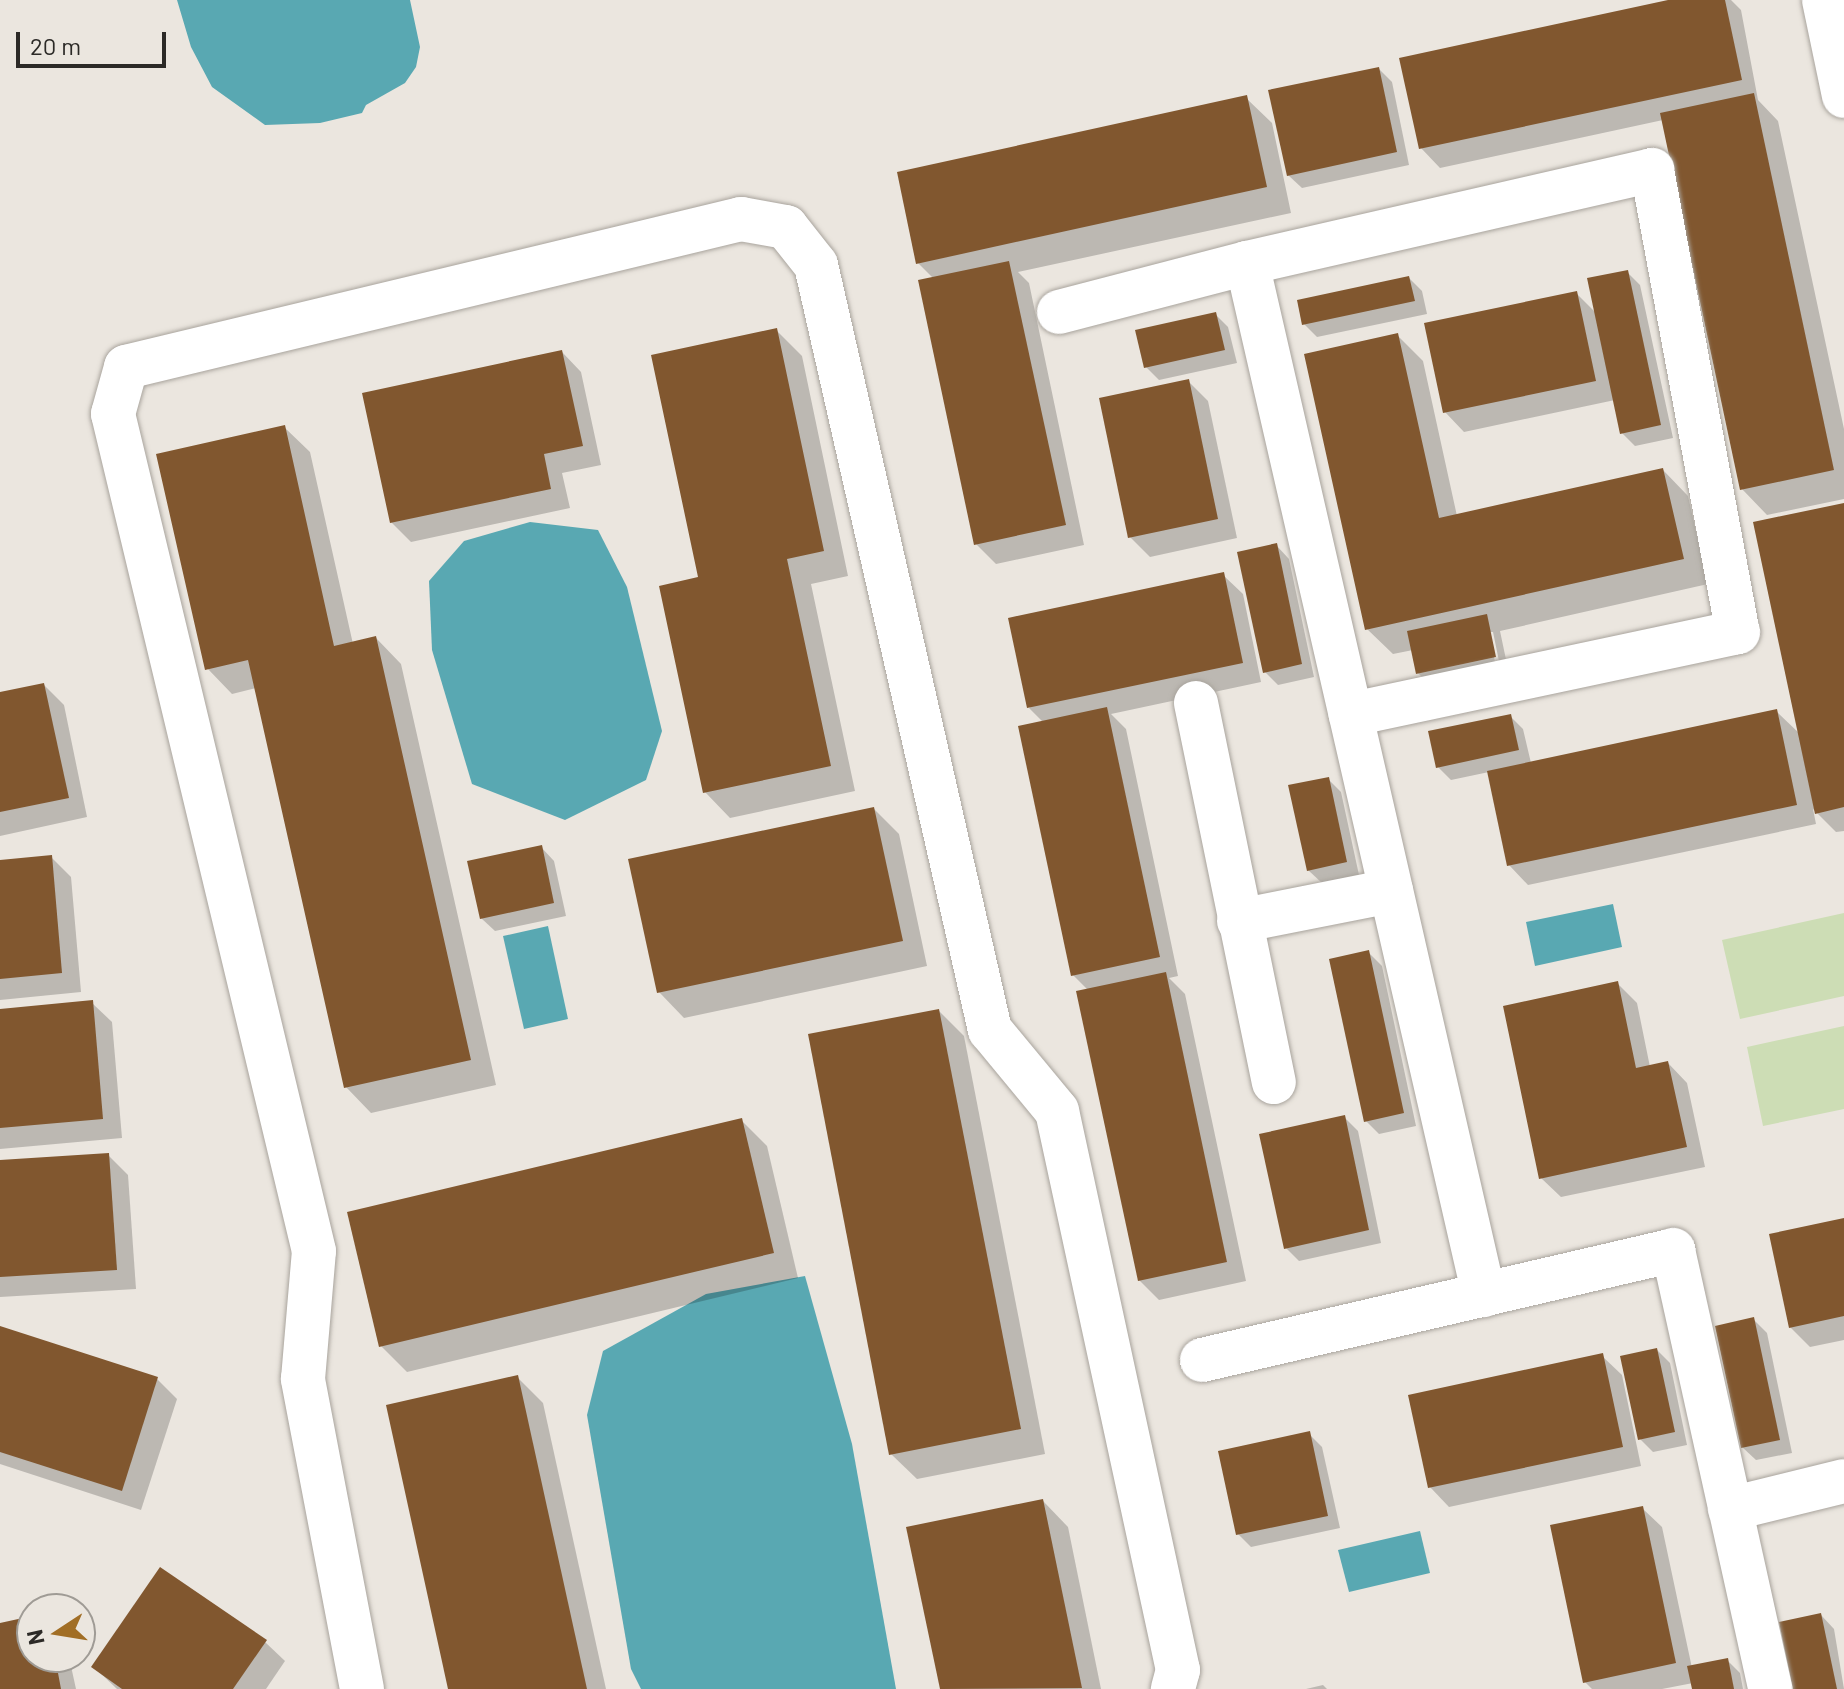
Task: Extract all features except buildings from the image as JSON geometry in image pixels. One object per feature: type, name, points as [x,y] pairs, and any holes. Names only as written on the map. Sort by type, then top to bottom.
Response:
[{"type":"lane","points":[[1824,0],[1844,96]]},
{"type":"lane","points":[[1059,312],[1247,263],[1652,170],[1738,632],[1351,714]]},
{"type":"lane","points":[[362,1689],[303,1379],[314,1251],[113,414],[126,367],[741,219],[786,227],[816,265],[990,1030],[1057,1111],[1178,1670],[1173,1689]]},
{"type":"lane","points":[[1247,263],[1484,1295]]},
{"type":"lane","points":[[1196,703],[1274,1082]]},
{"type":"lane","points":[[1239,921],[1391,891]]},
{"type":"lane","points":[[1202,1360],[1673,1250],[1770,1689]]},
{"type":"lane","points":[[1730,1509],[1844,1481]]},
{"type":"green space","points":[[1844,913],[1844,996],[1740,1019],[1722,940]]},
{"type":"green space","points":[[1844,1026],[1844,1109],[1763,1126],[1747,1047]]},
{"type":"water","points":[[177,0],[410,0],[420,47],[416,67],[405,83],[366,105],[362,113],[320,123],[265,125],[212,87],[191,47]]},
{"type":"water","points":[[530,522],[598,530],[627,587],[662,731],[646,780],[565,820],[472,784],[432,650],[429,581],[464,541]]},
{"type":"water","points":[[1613,904],[1622,947],[1535,966],[1526,922]]},
{"type":"water","points":[[548,926],[568,1019],[524,1029],[503,936]]},
{"type":"water","points":[[805,1276],[852,1444],[896,1689],[641,1689],[631,1669],[587,1415],[603,1351],[706,1294]]},
{"type":"water","points":[[1420,1531],[1430,1573],[1349,1592],[1338,1550]]}]
